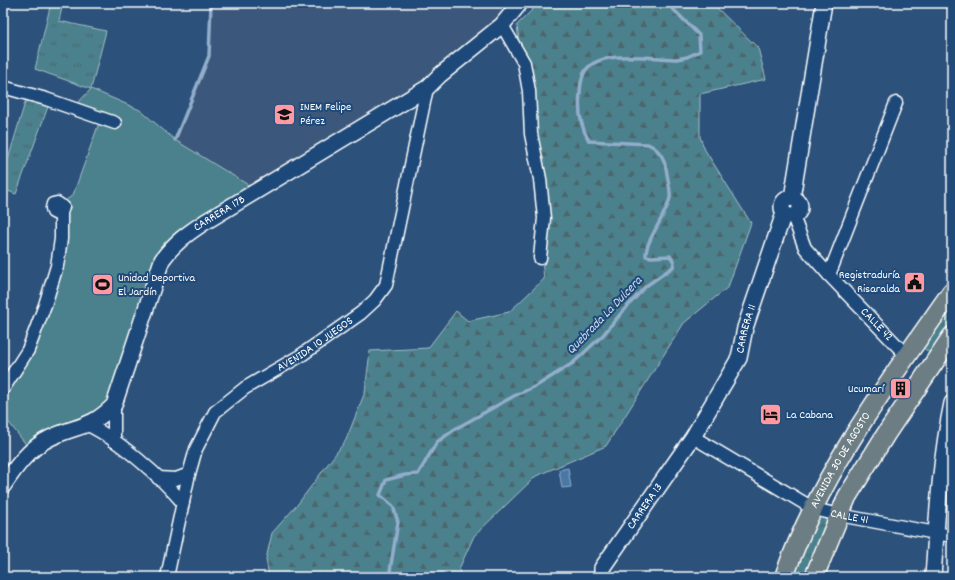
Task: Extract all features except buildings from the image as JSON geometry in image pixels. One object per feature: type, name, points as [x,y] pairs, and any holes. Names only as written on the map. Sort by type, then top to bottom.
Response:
[{"type":"main road","name":"AVENIDA 30 DE AGOSTO","points":[[784,577],[824,486],[865,418],[952,291]]},
{"type":"main road","name":"AVENIDA 30 DE AGOSTO","points":[[814,577],[847,497],[886,434],[952,336]]},
{"type":"street","name":"CARRERA 17B","points":[[3,486],[15,467],[31,451],[49,439],[88,425],[102,417],[114,405],[162,260],[172,246],[184,235],[426,88],[502,25],[520,3]]},
{"type":"street","name":"CARRERA 11","points":[[693,437],[739,358],[745,328],[788,214],[799,212],[800,208],[798,201],[792,198],[824,3]]},
{"type":"street","points":[[502,25],[524,63],[529,91],[531,134],[540,179],[544,218],[540,258]]},
{"type":"street","points":[[3,87],[46,99],[115,123]]},
{"type":"street","name":"AVENIDA 10 JUEGOS","points":[[167,577],[189,474],[196,449],[215,412],[246,388],[300,356],[361,312],[375,300],[386,285],[426,88]]},
{"type":"street","points":[[829,275],[896,104]]},
{"type":"street","points":[[3,389],[28,350],[45,305],[57,266],[61,239],[61,213]]},
{"type":"street","name":"CALLE 42","points":[[788,214],[805,248],[907,356]]},
{"type":"street","points":[[933,577],[936,533],[948,425],[952,403]]},
{"type":"street","points":[[114,405],[114,441]]},
{"type":"street","points":[[88,425],[101,431],[114,441],[172,490],[183,503]]},
{"type":"street","name":"CALLE 41","points":[[693,437],[814,509],[839,516],[952,536]]},
{"type":"street","name":"CARRERA 13","points":[[602,577],[602,568],[693,437]]},
{"type":"street","points":[[158,478],[176,479],[189,474]]},
{"type":"shaded area","name":"INEM Felipe Pérez","points":[[211,3],[520,3],[440,75],[258,191],[175,140],[209,56]]},
{"type":"shaded area","points":[[952,403],[952,526],[937,523]]},
{"type":"shaded area","points":[[568,468],[571,487],[562,488],[559,470]]},
{"type":"green space","points":[[51,3],[63,3],[59,21],[106,31],[91,89],[35,69]]},
{"type":"green space","points":[[535,3],[712,3],[758,48],[766,79],[700,94],[700,137],[705,150],[751,223],[728,287],[684,323],[606,446],[536,476],[474,536],[459,569],[461,577],[269,577],[266,559],[272,533],[297,505],[346,440],[365,392],[370,351],[428,348],[456,311],[468,321],[509,312],[544,279],[517,25],[533,9]]},
{"type":"green space","name":"Unidad Deportiva El Jardín","points":[[91,89],[140,110],[175,140],[258,191],[172,246],[114,405],[31,451],[3,415],[3,389],[45,305],[61,204],[73,195],[99,123],[73,108]]},
{"type":"green space","points":[[27,96],[49,104],[16,194],[3,189],[3,176]]},
{"type":"green space","points":[[952,303],[952,323],[931,354],[921,346]]},
{"type":"green space","points":[[820,510],[832,514],[804,577],[792,577]]},
{"type":"waterway","points":[[175,140],[209,56],[211,3]]},
{"type":"waterway","name":"Quebrada La Dulcera","points":[[389,577],[398,522],[393,506],[380,495],[386,480],[405,475],[418,474],[437,442],[455,429],[514,396],[538,385],[573,363],[603,335],[646,286],[673,267],[674,262],[670,256],[646,256],[649,243],[670,198],[670,189],[662,156],[656,149],[648,144],[589,141],[582,124],[579,106],[584,73],[591,65],[600,60],[627,57],[677,59],[687,57],[700,51],[699,35],[667,3]]},
{"type":"place","name":"INEM Felipe Pérez","points":[[285,114]]},
{"type":"place","name":"Registraduría Risaralda","points":[[915,282]]},
{"type":"place","name":"Unidad Deportiva El Jardín","points":[[102,285]]},
{"type":"place","name":"Ucumarí","points":[[900,389]]},
{"type":"place","name":"La Cabana","points":[[771,415]]}]
